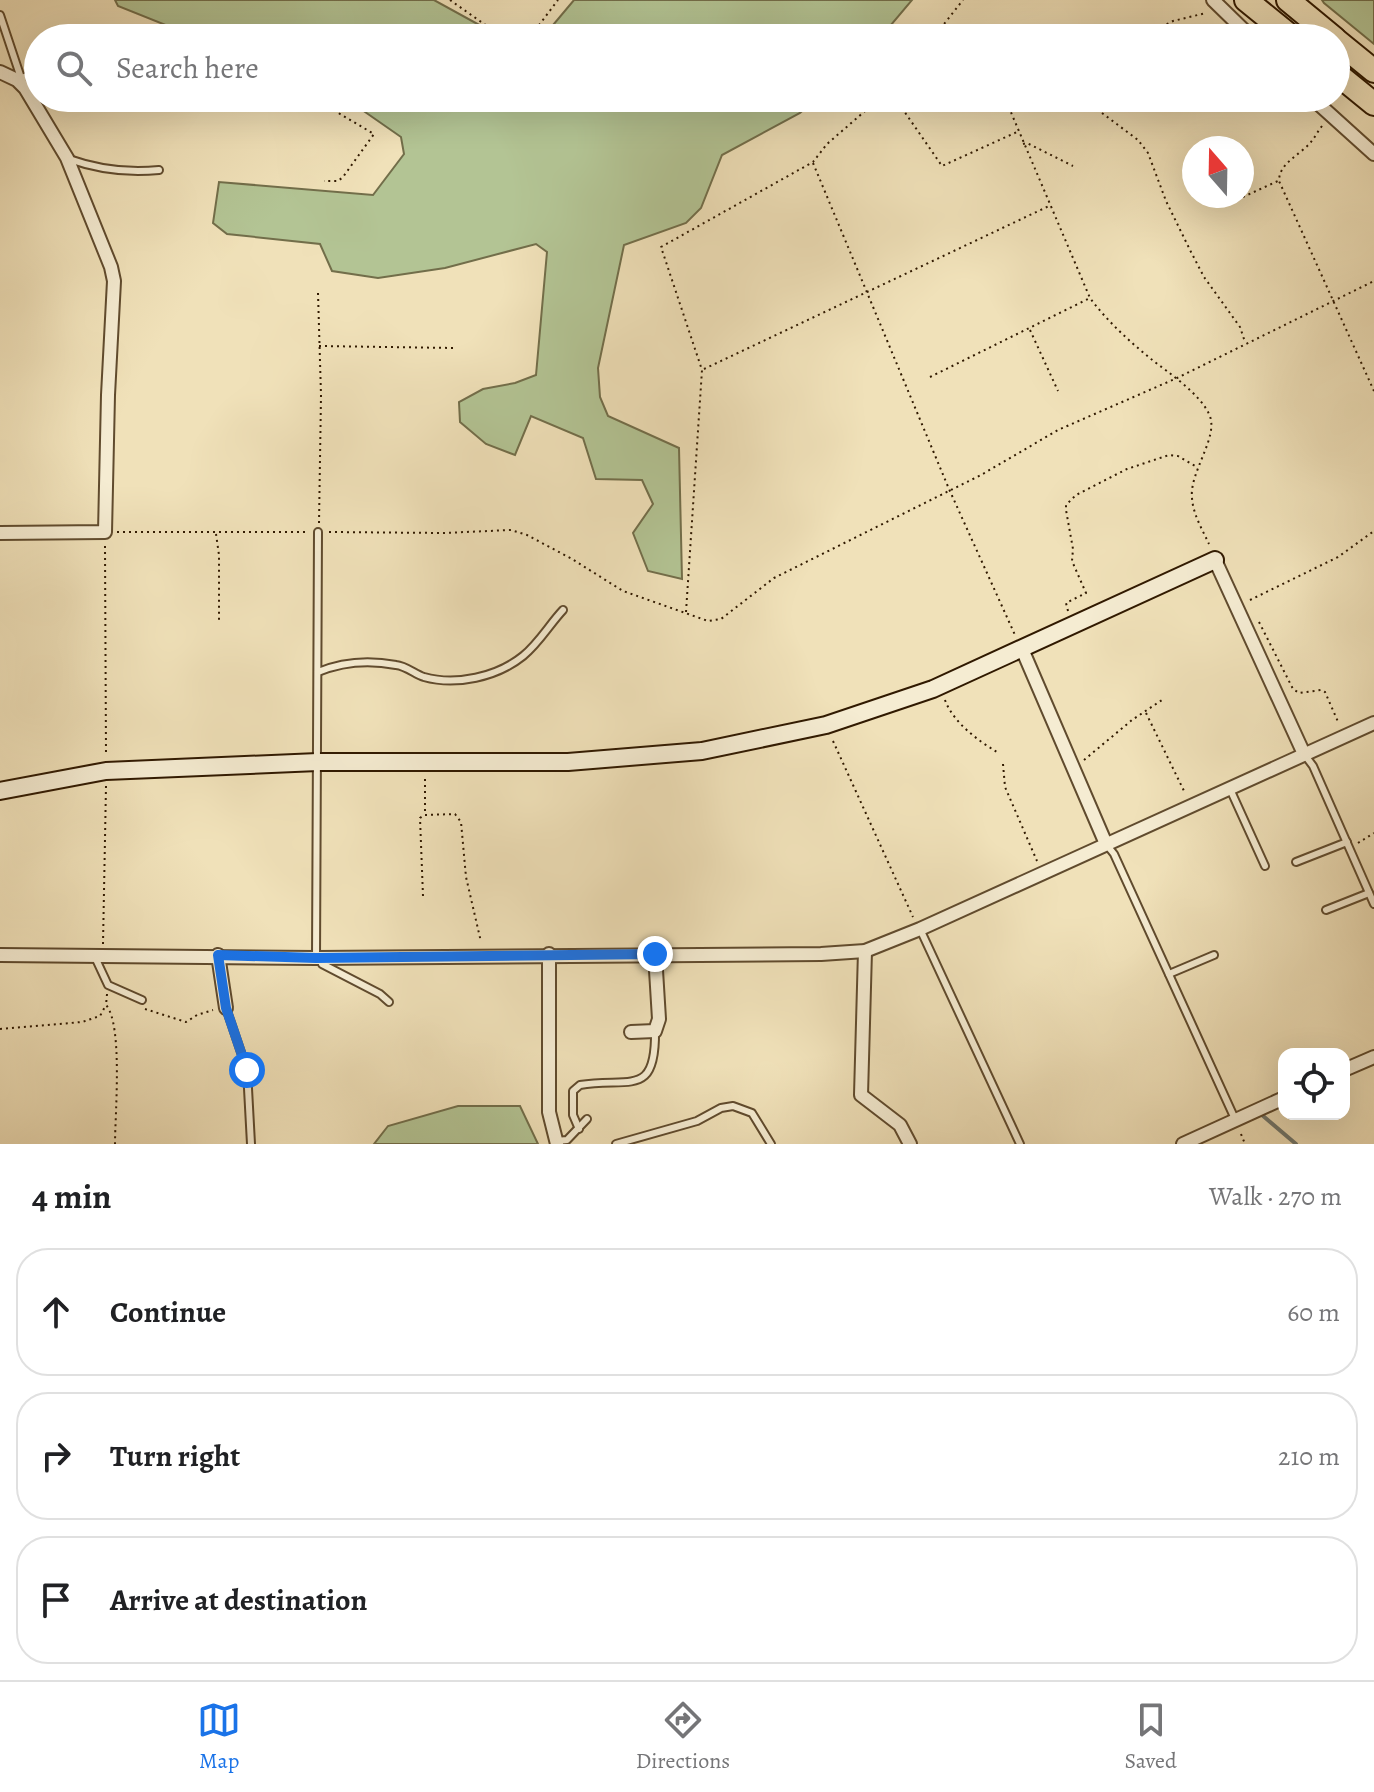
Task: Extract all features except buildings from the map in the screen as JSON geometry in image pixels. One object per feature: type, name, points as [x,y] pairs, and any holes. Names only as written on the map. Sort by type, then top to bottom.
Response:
[{"type":"highway","points":[[1246,0],[1276,24]]},
{"type":"highway","points":[[1288,0],[1317,24]]},
{"type":"highway","points":[[1350,51],[1374,71]]},
{"type":"highway","points":[[1350,84],[1374,104]]},
{"type":"street","points":[[1213,0],[1237,24]]},
{"type":"street","points":[[0,72],[19,79],[24,87]]},
{"type":"street","points":[[0,533],[105,532],[114,281],[67,158],[39,112]]},
{"type":"street","points":[[1327,112],[1374,154]]},
{"type":"street","points":[[0,791],[106,771],[318,762],[568,762],[702,751],[826,725],[940,686],[1215,560],[1304,754]]},
{"type":"street","points":[[1022,649],[1106,844]]},
{"type":"street","points":[[0,955],[318,958],[549,954],[788,955],[865,951],[920,929],[1374,723]]},
{"type":"street","points":[[865,951],[861,1095],[900,1125],[910,1144]]},
{"type":"street","points":[[549,954],[549,1112],[556,1142]]},
{"type":"street","points":[[631,1032],[655,1031],[659,1019],[655,954]]},
{"type":"street","points":[[218,955],[226,1008]]},
{"type":"street","points":[[1350,1067],[1374,1057]]},
{"type":"street","points":[[1183,1144],[1278,1101]]},
{"type":"lane","points":[[0,15],[19,79],[24,78]]},
{"type":"lane","points":[[67,158],[110,169],[159,170]]},
{"type":"lane","points":[[318,532],[318,958],[322,964],[380,994],[389,1002]]},
{"type":"lane","points":[[318,672],[341,663],[395,664],[422,676],[446,681],[482,676],[507,667],[523,656],[563,610]]},
{"type":"lane","points":[[1304,754],[1313,766],[1374,904]]},
{"type":"lane","points":[[1230,788],[1265,866]]},
{"type":"lane","points":[[1106,844],[1236,1120]]},
{"type":"lane","points":[[1296,862],[1347,844]]},
{"type":"lane","points":[[1326,910],[1369,893]]},
{"type":"lane","points":[[920,929],[1020,1144]]},
{"type":"lane","points":[[98,955],[108,985],[142,1000]]},
{"type":"lane","points":[[1169,974],[1214,955]]},
{"type":"lane","points":[[226,1008],[247,1070],[251,1144]]},
{"type":"lane","points":[[579,1129],[573,1115],[573,1091],[580,1085],[632,1081],[643,1077],[651,1071],[655,1058],[655,1031]]},
{"type":"lane","points":[[616,1144],[697,1121],[709,1112],[733,1106],[752,1113],[771,1144]]},
{"type":"lane","points":[[556,1142],[567,1140],[587,1119]]},
{"type":"path","points":[[450,0],[484,24]]},
{"type":"path","points":[[540,24],[558,0]]},
{"type":"path","points":[[944,24],[963,0]]},
{"type":"path","points":[[1170,24],[1190,15],[1224,11]]},
{"type":"path","points":[[324,181],[338,181],[343,177],[374,134],[337,112]]},
{"type":"path","points":[[686,614],[702,370],[661,247],[813,162],[827,144],[864,112]]},
{"type":"path","points":[[905,112],[942,166],[1018,131]]},
{"type":"path","points":[[1011,112],[1090,298],[1106,318],[1177,378],[1210,415],[1211,432],[1193,481],[1192,501],[1215,560]]},
{"type":"path","points":[[1102,113],[1138,140],[1148,153],[1166,201],[1190,250],[1204,277],[1240,327],[1246,343]]},
{"type":"path","points":[[1330,115],[1310,144],[1278,175],[1374,391]]},
{"type":"path","points":[[1023,144],[1027,143],[1073,166]]},
{"type":"path","points":[[813,162],[949,489],[1022,649]]},
{"type":"path","points":[[1254,192],[1279,181]]},
{"type":"path","points":[[702,370],[1050,206]]},
{"type":"path","points":[[98,955],[104,934],[105,532],[443,533],[511,530],[572,559],[623,591],[708,621],[721,619],[774,578],[981,475],[1058,430],[1177,378],[1332,299],[1374,281]]},
{"type":"path","points":[[318,293],[318,532]]},
{"type":"path","points":[[930,377],[1090,298]]},
{"type":"path","points":[[1029,328],[1058,391]]},
{"type":"path","points":[[319,346],[454,348]]},
{"type":"path","points":[[1074,625],[1065,605],[1086,593],[1072,561],[1066,505],[1076,495],[1152,459],[1178,456],[1198,468]]},
{"type":"path","points":[[1252,608],[1248,600],[1338,557],[1374,531]]},
{"type":"path","points":[[215,532],[219,555],[219,620]]},
{"type":"path","points":[[1256,615],[1293,689],[1299,693],[1325,692],[1344,737]]},
{"type":"path","points":[[940,686],[951,714],[997,752]]},
{"type":"path","points":[[1073,766],[1091,756],[1162,700]]},
{"type":"path","points":[[1145,711],[1189,806]]},
{"type":"path","points":[[826,725],[920,929]]},
{"type":"path","points":[[425,762],[425,815]]},
{"type":"path","points":[[1003,764],[1005,787],[1043,873]]},
{"type":"path","points":[[423,896],[420,818],[425,815],[455,814],[459,817],[466,877],[483,955]]},
{"type":"path","points":[[1347,844],[1374,833]]},
{"type":"path","points":[[0,1029],[82,1022],[100,1016],[106,1005],[108,985]]},
{"type":"path","points":[[142,1000],[146,1010],[186,1022],[197,1015],[226,1008]]},
{"type":"path","points":[[106,1005],[113,1012],[116,1035],[115,1144]]},
{"type":"green space","points":[[115,0],[434,0],[478,24],[163,24],[118,6]]},
{"type":"green space","points":[[574,0],[912,0],[892,24],[554,24]]},
{"type":"green space","points":[[1322,0],[1374,0],[1374,44],[1350,24]]},
{"type":"green space","points":[[365,112],[801,112],[722,155],[701,208],[686,223],[624,245],[598,368],[600,397],[608,416],[679,448],[682,579],[648,571],[633,533],[653,504],[642,480],[596,479],[583,438],[531,416],[515,455],[486,444],[460,422],[459,402],[483,389],[536,375],[547,252],[536,244],[445,268],[378,278],[332,271],[320,244],[227,234],[213,223],[219,182],[373,195],[404,154],[401,137]]},
{"type":"green space","points":[[458,1106],[520,1106],[538,1144],[374,1144],[388,1126]]},
{"type":"waterway","points":[[1262,1115],[1296,1144]]},
{"type":"route","points":[[247,1070],[226,1008],[218,955],[316,958],[655,954]]}]
